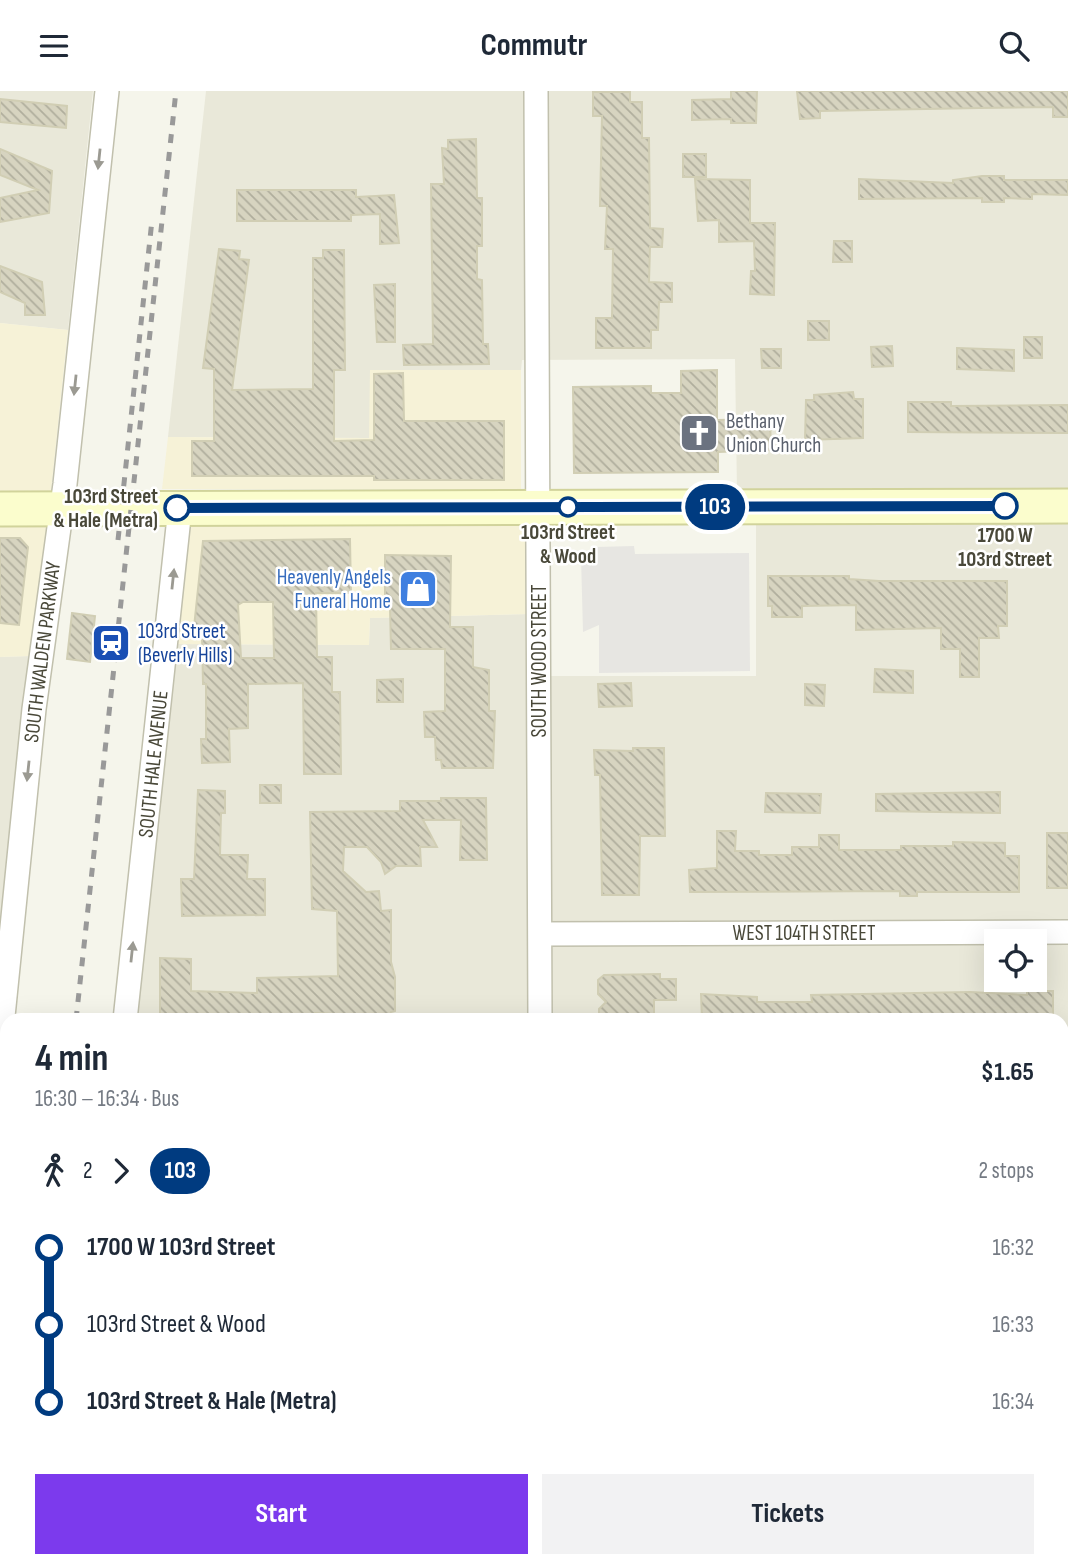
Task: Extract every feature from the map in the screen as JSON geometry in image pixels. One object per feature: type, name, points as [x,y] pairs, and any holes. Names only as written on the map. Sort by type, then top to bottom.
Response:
[{"type":"main road","points":[[0,509],[1068,506]]},
{"type":"street","name":"SOUTH WALDEN PARKWAY","points":[[3,1013],[34,709],[61,509],[107,91]]},
{"type":"street","name":"SOUTH WOOD STREET","points":[[536,91],[540,1013]]},
{"type":"street","name":"SOUTH HALE AVENUE","points":[[126,1013],[180,508]]},
{"type":"street","name":"WEST 104TH STREET","points":[[540,934],[1068,932]]},
{"type":"shaded area","points":[[0,91],[93,91],[68,330],[0,323]]},
{"type":"shaded area","points":[[206,91],[1068,91],[1068,490],[737,492],[735,359],[522,360],[521,370],[370,370],[370,438],[168,437]]},
{"type":"shaded area","points":[[0,323],[68,330],[51,491],[0,491]]},
{"type":"shaded area","points":[[370,370],[521,370],[521,489],[162,489],[168,437],[369,438]]},
{"type":"shaded area","points":[[1068,520],[1068,1013],[135,1013],[178,644],[369,645],[370,618],[530,614],[531,676],[756,676],[756,521]]},
{"type":"shaded area","points":[[0,525],[48,525],[30,656],[0,657]]},
{"type":"shaded area","points":[[529,526],[530,614],[370,618],[369,645],[178,644],[189,527]]},
{"type":"shaded area","points":[[634,546],[635,554],[749,553],[750,671],[599,673],[599,625],[583,632],[581,557],[596,547]]},
{"type":"shaded area","points":[[30,656],[0,939],[0,657]]},
{"type":"building","points":[[731,91],[757,91],[756,123],[731,123],[731,119],[692,120],[692,100],[731,99]]},
{"type":"building","points":[[797,91],[1068,91],[1068,117],[1053,117],[1053,107],[820,111],[820,118],[800,119]]},
{"type":"building","points":[[593,92],[630,92],[630,102],[642,102],[642,138],[649,138],[650,228],[663,229],[662,247],[650,247],[649,282],[672,283],[672,302],[659,302],[658,330],[651,330],[651,348],[596,348],[596,318],[612,318],[613,249],[605,249],[607,206],[600,206],[602,116],[593,116]]},
{"type":"building","points":[[0,99],[67,106],[66,128],[0,122]]},
{"type":"building","points":[[476,139],[477,198],[482,198],[482,246],[477,246],[477,279],[482,280],[483,344],[488,344],[489,364],[404,365],[403,345],[433,344],[431,184],[444,184],[442,148],[448,149],[448,140]]},
{"type":"building","points":[[0,149],[52,171],[49,213],[0,222],[0,198],[38,190],[0,175]]},
{"type":"building","points":[[683,154],[706,154],[706,177],[683,177]]},
{"type":"building","points":[[1004,176],[1004,180],[1068,180],[1068,195],[1032,194],[1032,199],[1004,198],[1004,202],[982,202],[982,198],[859,199],[859,179],[953,183],[953,180]]},
{"type":"building","points":[[695,179],[750,180],[750,223],[775,223],[774,295],[750,294],[751,271],[755,271],[754,241],[719,242],[719,220],[698,221]]},
{"type":"building","points":[[237,190],[356,190],[356,197],[394,195],[399,243],[380,244],[380,214],[351,215],[351,221],[237,221]]},
{"type":"building","points":[[834,241],[852,241],[852,262],[833,262]]},
{"type":"building","points":[[219,249],[240,251],[239,259],[249,260],[232,390],[313,389],[313,258],[323,258],[323,250],[344,250],[345,370],[334,370],[334,441],[374,440],[374,374],[403,373],[404,421],[504,421],[504,480],[374,480],[374,476],[192,476],[192,441],[214,441],[214,369],[203,368]]},
{"type":"building","points":[[0,266],[42,282],[45,315],[25,315],[25,303],[0,292]]},
{"type":"building","points":[[395,284],[395,342],[377,342],[374,285]]},
{"type":"building","points":[[808,321],[829,321],[829,340],[808,340]]},
{"type":"building","points":[[1024,337],[1042,337],[1042,358],[1024,358]]},
{"type":"building","points":[[892,346],[893,366],[872,367],[871,347]]},
{"type":"building","points":[[957,348],[1014,350],[1014,371],[957,369]]},
{"type":"building","points":[[761,349],[781,349],[781,368],[762,368]]},
{"type":"building","points":[[717,370],[717,420],[770,419],[771,450],[718,452],[718,472],[574,473],[573,387],[651,386],[651,393],[681,393],[681,371]]},
{"type":"building","points":[[853,392],[854,399],[863,399],[863,438],[805,440],[806,400],[814,400],[814,395]]},
{"type":"building","points":[[908,402],[951,402],[951,406],[1068,405],[1068,433],[908,432]]},
{"type":"building","points":[[0,538],[20,538],[28,547],[19,625],[0,623]]},
{"type":"building","points":[[350,539],[351,593],[316,593],[317,657],[332,657],[332,692],[340,692],[341,774],[304,774],[303,683],[248,684],[248,728],[229,729],[230,762],[202,763],[201,739],[206,739],[206,684],[203,684],[202,637],[193,637],[203,541]],"holes":[[[243,602],[273,602],[274,658],[241,658],[238,605]]]},
{"type":"building","points":[[385,555],[451,556],[450,627],[473,627],[473,667],[489,670],[489,711],[495,711],[493,768],[442,768],[441,760],[436,760],[435,737],[425,737],[424,712],[445,711],[445,649],[391,649],[390,608],[385,608]]},
{"type":"building","points":[[768,576],[849,576],[849,579],[879,581],[1007,581],[1007,626],[998,626],[999,638],[979,638],[979,677],[960,677],[960,649],[941,649],[941,628],[856,630],[856,605],[802,606],[802,617],[772,617],[772,606],[768,606]]},
{"type":"building","points":[[72,613],[95,616],[90,662],[67,659]]},
{"type":"building","points":[[875,669],[913,671],[913,693],[874,692]]},
{"type":"building","points":[[403,679],[403,702],[377,702],[377,680]]},
{"type":"building","points":[[631,683],[632,706],[599,707],[598,684]]},
{"type":"building","points":[[805,684],[825,685],[824,706],[805,705]]},
{"type":"building","points":[[633,748],[664,748],[665,836],[640,836],[639,895],[602,895],[600,775],[595,775],[594,750],[633,751]]},
{"type":"building","points":[[260,785],[281,785],[281,803],[260,803]]},
{"type":"building","points":[[198,790],[225,791],[225,813],[221,813],[220,855],[248,855],[247,879],[265,879],[265,915],[182,916],[181,879],[194,879]]},
{"type":"building","points":[[1000,792],[1000,813],[876,811],[876,794]]},
{"type":"building","points":[[766,793],[821,794],[820,813],[765,812]]},
{"type":"building","points":[[441,798],[486,798],[487,860],[460,860],[461,820],[423,820],[437,847],[420,847],[421,866],[396,866],[385,874],[381,862],[367,847],[344,847],[343,871],[366,892],[379,891],[381,911],[391,910],[395,1011],[160,1013],[160,958],[191,959],[191,991],[257,993],[257,978],[338,976],[337,911],[312,909],[310,812],[400,811],[400,801],[441,801]]},
{"type":"building","points":[[717,831],[736,831],[735,851],[759,851],[759,855],[792,855],[792,847],[819,847],[819,835],[839,835],[839,850],[901,850],[901,846],[953,846],[953,842],[1005,843],[1005,856],[1019,856],[1019,892],[917,892],[917,896],[900,896],[900,891],[690,892],[689,870],[717,868]]},
{"type":"building","points":[[1047,833],[1068,833],[1068,888],[1047,888]]},
{"type":"building","points":[[660,974],[660,979],[676,979],[676,1000],[654,1000],[654,1013],[599,1013],[599,1009],[606,1002],[598,994],[598,980],[604,975]]},
{"type":"building","points":[[1053,991],[1053,1013],[702,1013],[701,994],[757,997],[757,1002],[812,1002],[811,995],[970,992],[1027,995],[1027,992]]},
{"type":"railway","points":[[77,1013],[176,91]]},
{"type":"railway","points":[[118,540],[152,220]]},
{"type":"bus line","name":"103","points":[[177,508],[1005,506]]},
{"type":"place","name":"Bethany Union Church","points":[[699,433]]},
{"type":"place","name":"1700 W 103rd Street","points":[[1005,506]]},
{"type":"place","name":"103rd Street & Wood","points":[[568,507]]},
{"type":"place","name":"103rd Street & Hale (Metra)","points":[[177,508]]},
{"type":"place","name":"Heavenly Angels Funeral Home","points":[[418,589]]},
{"type":"place","name":"103rd Street (Beverly Hills)","points":[[111,643]]}]
